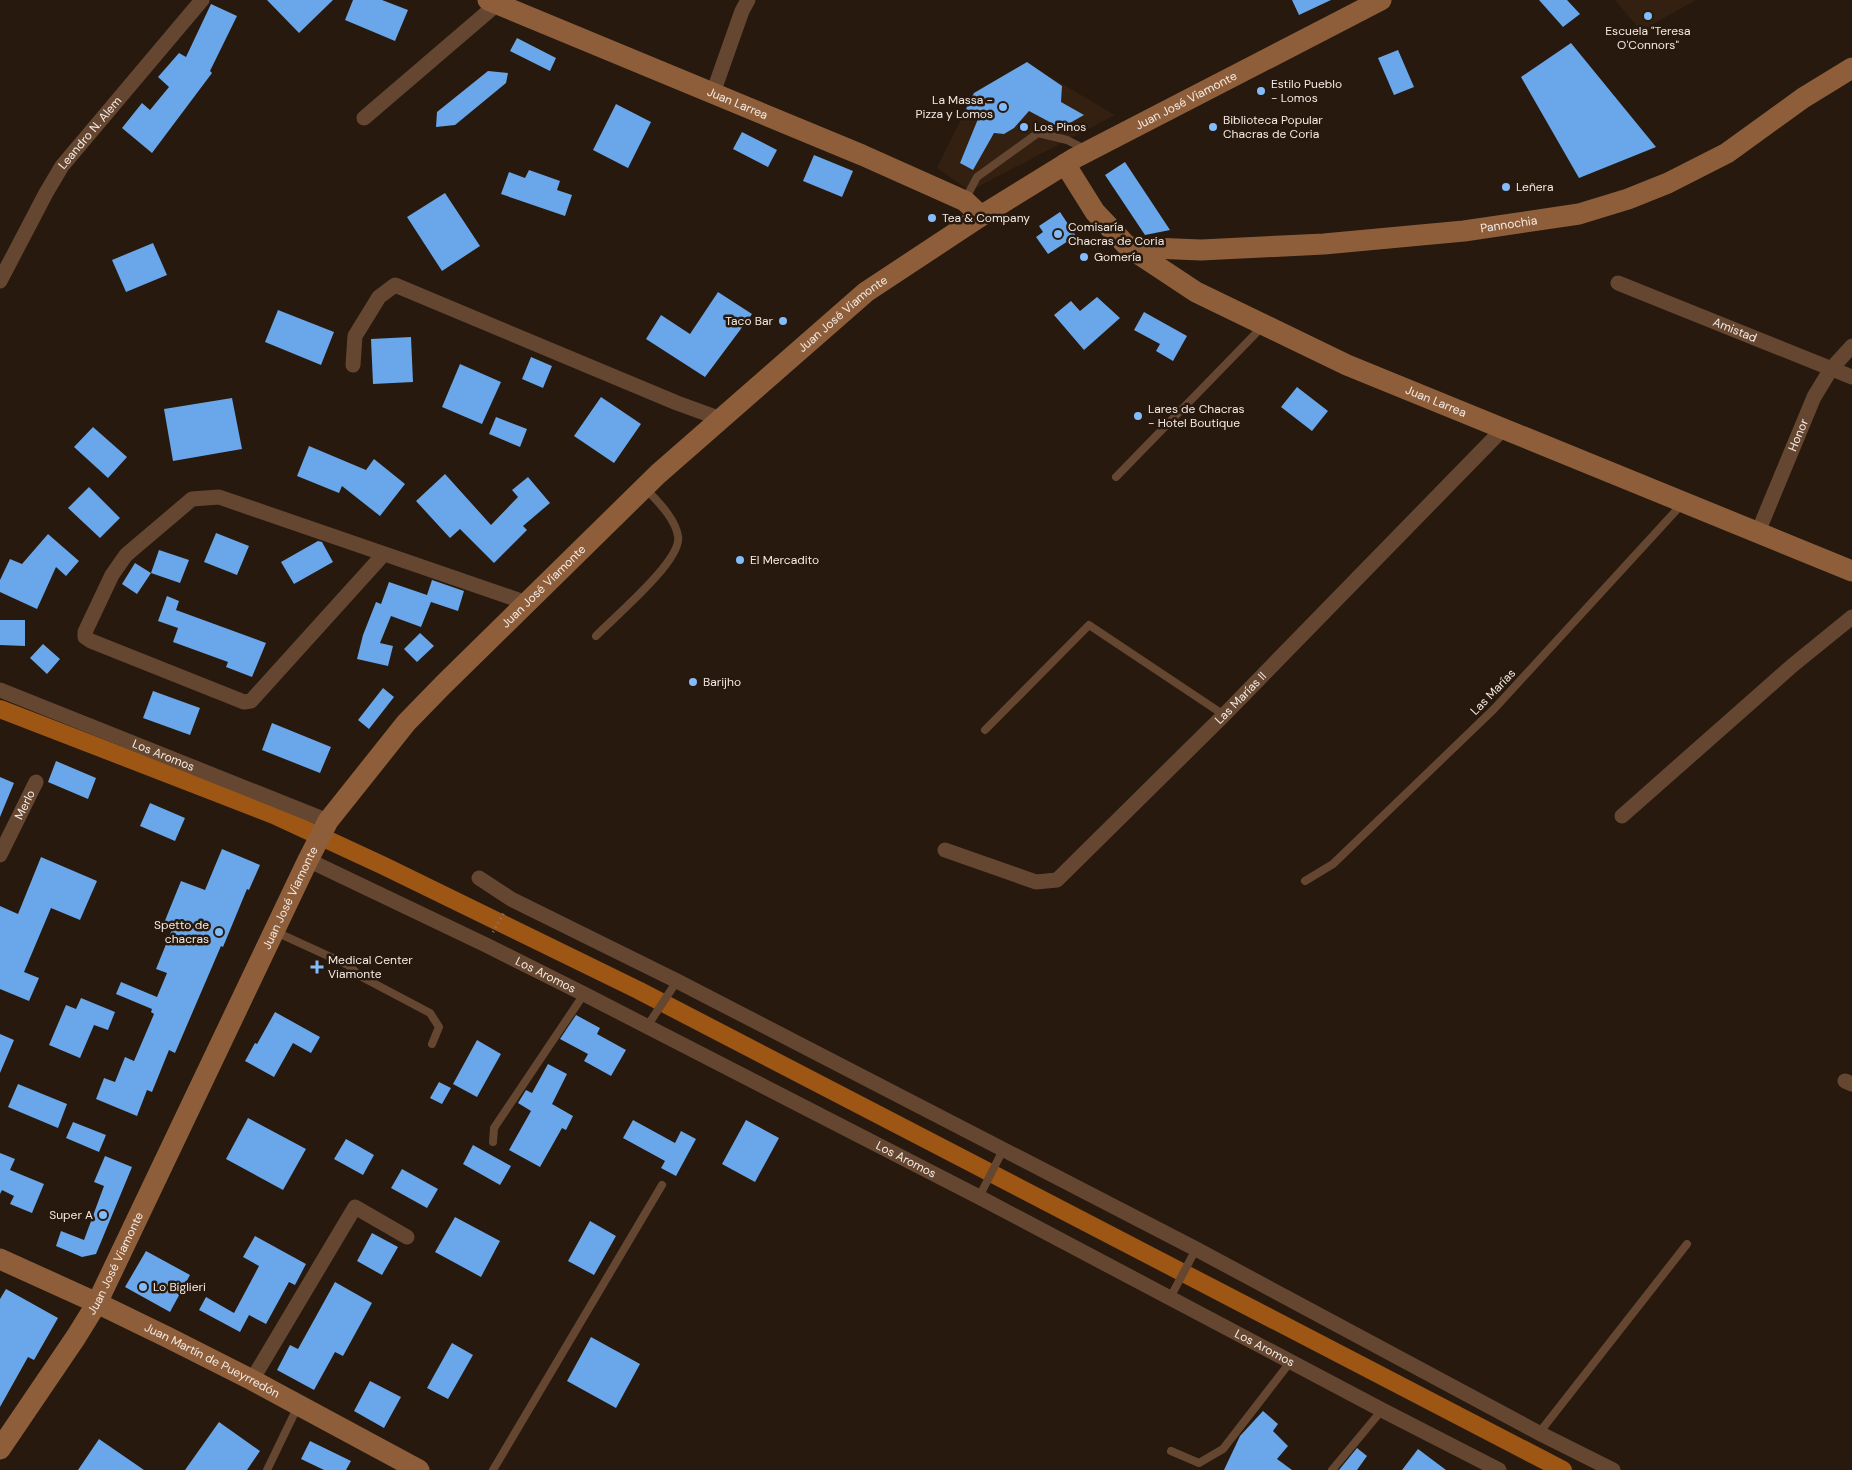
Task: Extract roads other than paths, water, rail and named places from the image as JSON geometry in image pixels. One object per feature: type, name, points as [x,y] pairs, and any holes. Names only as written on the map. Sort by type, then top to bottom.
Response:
[{"type":"main road","name":"Juan José Viamonte","points":[[0,1450],[97,1303],[328,821],[406,724],[644,487],[866,292],[981,216],[1065,164],[1381,0]]},
{"type":"main road","name":"Juan Larrea","points":[[492,2],[862,155],[965,201],[981,216]]},
{"type":"main road","name":"Pannochia","points":[[1128,247],[1202,250],[1324,244],[1464,230],[1579,214],[1628,199],[1668,183],[1727,153],[1803,98],[1852,68]]},
{"type":"main road","name":"Juan Larrea","points":[[1065,164],[1095,212],[1128,247],[1196,292],[1347,365],[1852,571]]},
{"type":"main road","name":"Juan Martín de Pueyrredón","points":[[0,1259],[97,1303],[252,1380],[419,1470]]},
{"type":"street","name":"Leandro N. Alem","points":[[0,281],[62,166],[202,0]]},
{"type":"street","points":[[713,93],[742,11],[748,0]]},
{"type":"street","points":[[364,118],[492,2]]},
{"type":"street","name":"Amistad","points":[[1618,283],[1852,377]]},
{"type":"street","points":[[353,364],[355,336],[379,297],[394,285],[677,403],[721,419]]},
{"type":"street","name":"Honor","points":[[1758,532],[1814,397],[1831,369],[1852,346]]},
{"type":"street","name":"Las Marías II","points":[[945,850],[1036,882],[1058,880],[1224,715],[1503,428]]},
{"type":"street","points":[[383,555],[251,701],[244,702],[85,637],[85,632],[112,575],[126,555],[192,499],[219,497],[527,603]]},
{"type":"street","points":[[1622,816],[1793,664],[1852,617]]},
{"type":"street","name":"Los Aromos","points":[[0,690],[328,821]]},
{"type":"street","name":"Merlo","points":[[0,855],[36,782]]},
{"type":"street","name":"Los Aromos","points":[[308,860],[584,994],[646,1028],[979,1197],[1499,1470]]},
{"type":"street","points":[[479,878],[511,900],[677,981],[1196,1250],[1607,1469]]},
{"type":"street","points":[[252,1380],[355,1207],[407,1237]]},
{"type":"lane","points":[[965,201],[977,177],[1038,133],[1067,140],[1089,151]]},
{"type":"lane","points":[[1116,477],[1264,325]]},
{"type":"lane","points":[[596,636],[663,569],[675,553],[679,538],[674,523],[661,505],[644,487]]},
{"type":"lane","name":"Las Marías","points":[[1305,881],[1333,864],[1494,709],[1683,503]]},
{"type":"lane","points":[[985,730],[1089,625],[1224,715]]},
{"type":"lane","points":[[274,932],[348,965],[360,976],[430,1013],[439,1026],[432,1044]]},
{"type":"lane","points":[[646,1028],[677,981]]},
{"type":"lane","points":[[493,1142],[494,1128],[584,994]]},
{"type":"lane","points":[[979,1197],[1003,1150]]},
{"type":"lane","points":[[493,1470],[662,1185]]},
{"type":"lane","points":[[1540,1433],[1687,1244]]},
{"type":"lane","points":[[1170,1298],[1196,1250]]},
{"type":"lane","points":[[1171,1451],[1199,1463],[1223,1449],[1291,1361]]},
{"type":"lane","points":[[267,1470],[298,1406]]},
{"type":"lane","points":[[1332,1470],[1382,1410]]},
{"type":"waterway","points":[[0,709],[274,815],[384,866],[638,990],[1563,1470]]},
{"type":"place","name":"Escuela \"Teresa O'Connors\"","points":[[1648,16]]},
{"type":"place","name":"Estilo Pueblo - Lomos","points":[[1261,91]]},
{"type":"place","name":"La Massa - Pizza y Lomos","points":[[1003,107]]},
{"type":"place","name":"Los Pinos","points":[[1024,127]]},
{"type":"place","name":"Biblioteca Popular Chacras de Coria","points":[[1213,127]]},
{"type":"place","name":"Leñera","points":[[1506,187]]},
{"type":"place","name":"Tea & Company","points":[[932,218]]},
{"type":"place","name":"Comisaría Chacras de Coria","points":[[1058,234]]},
{"type":"place","name":"Gomería","points":[[1084,257]]},
{"type":"place","name":"Taco Bar","points":[[783,321]]},
{"type":"place","name":"Lares de Chacras - Hotel Boutique","points":[[1138,416]]},
{"type":"place","name":"El Mercadito","points":[[740,560]]},
{"type":"place","name":"Barijho","points":[[693,682]]},
{"type":"place","name":"Spetto de chacras","points":[[219,932]]},
{"type":"place","name":"Medical Center Viamonte","points":[[317,967]]},
{"type":"place","name":"Super A","points":[[103,1215]]},
{"type":"place","name":"Lo Biglieri","points":[[143,1287]]}]
